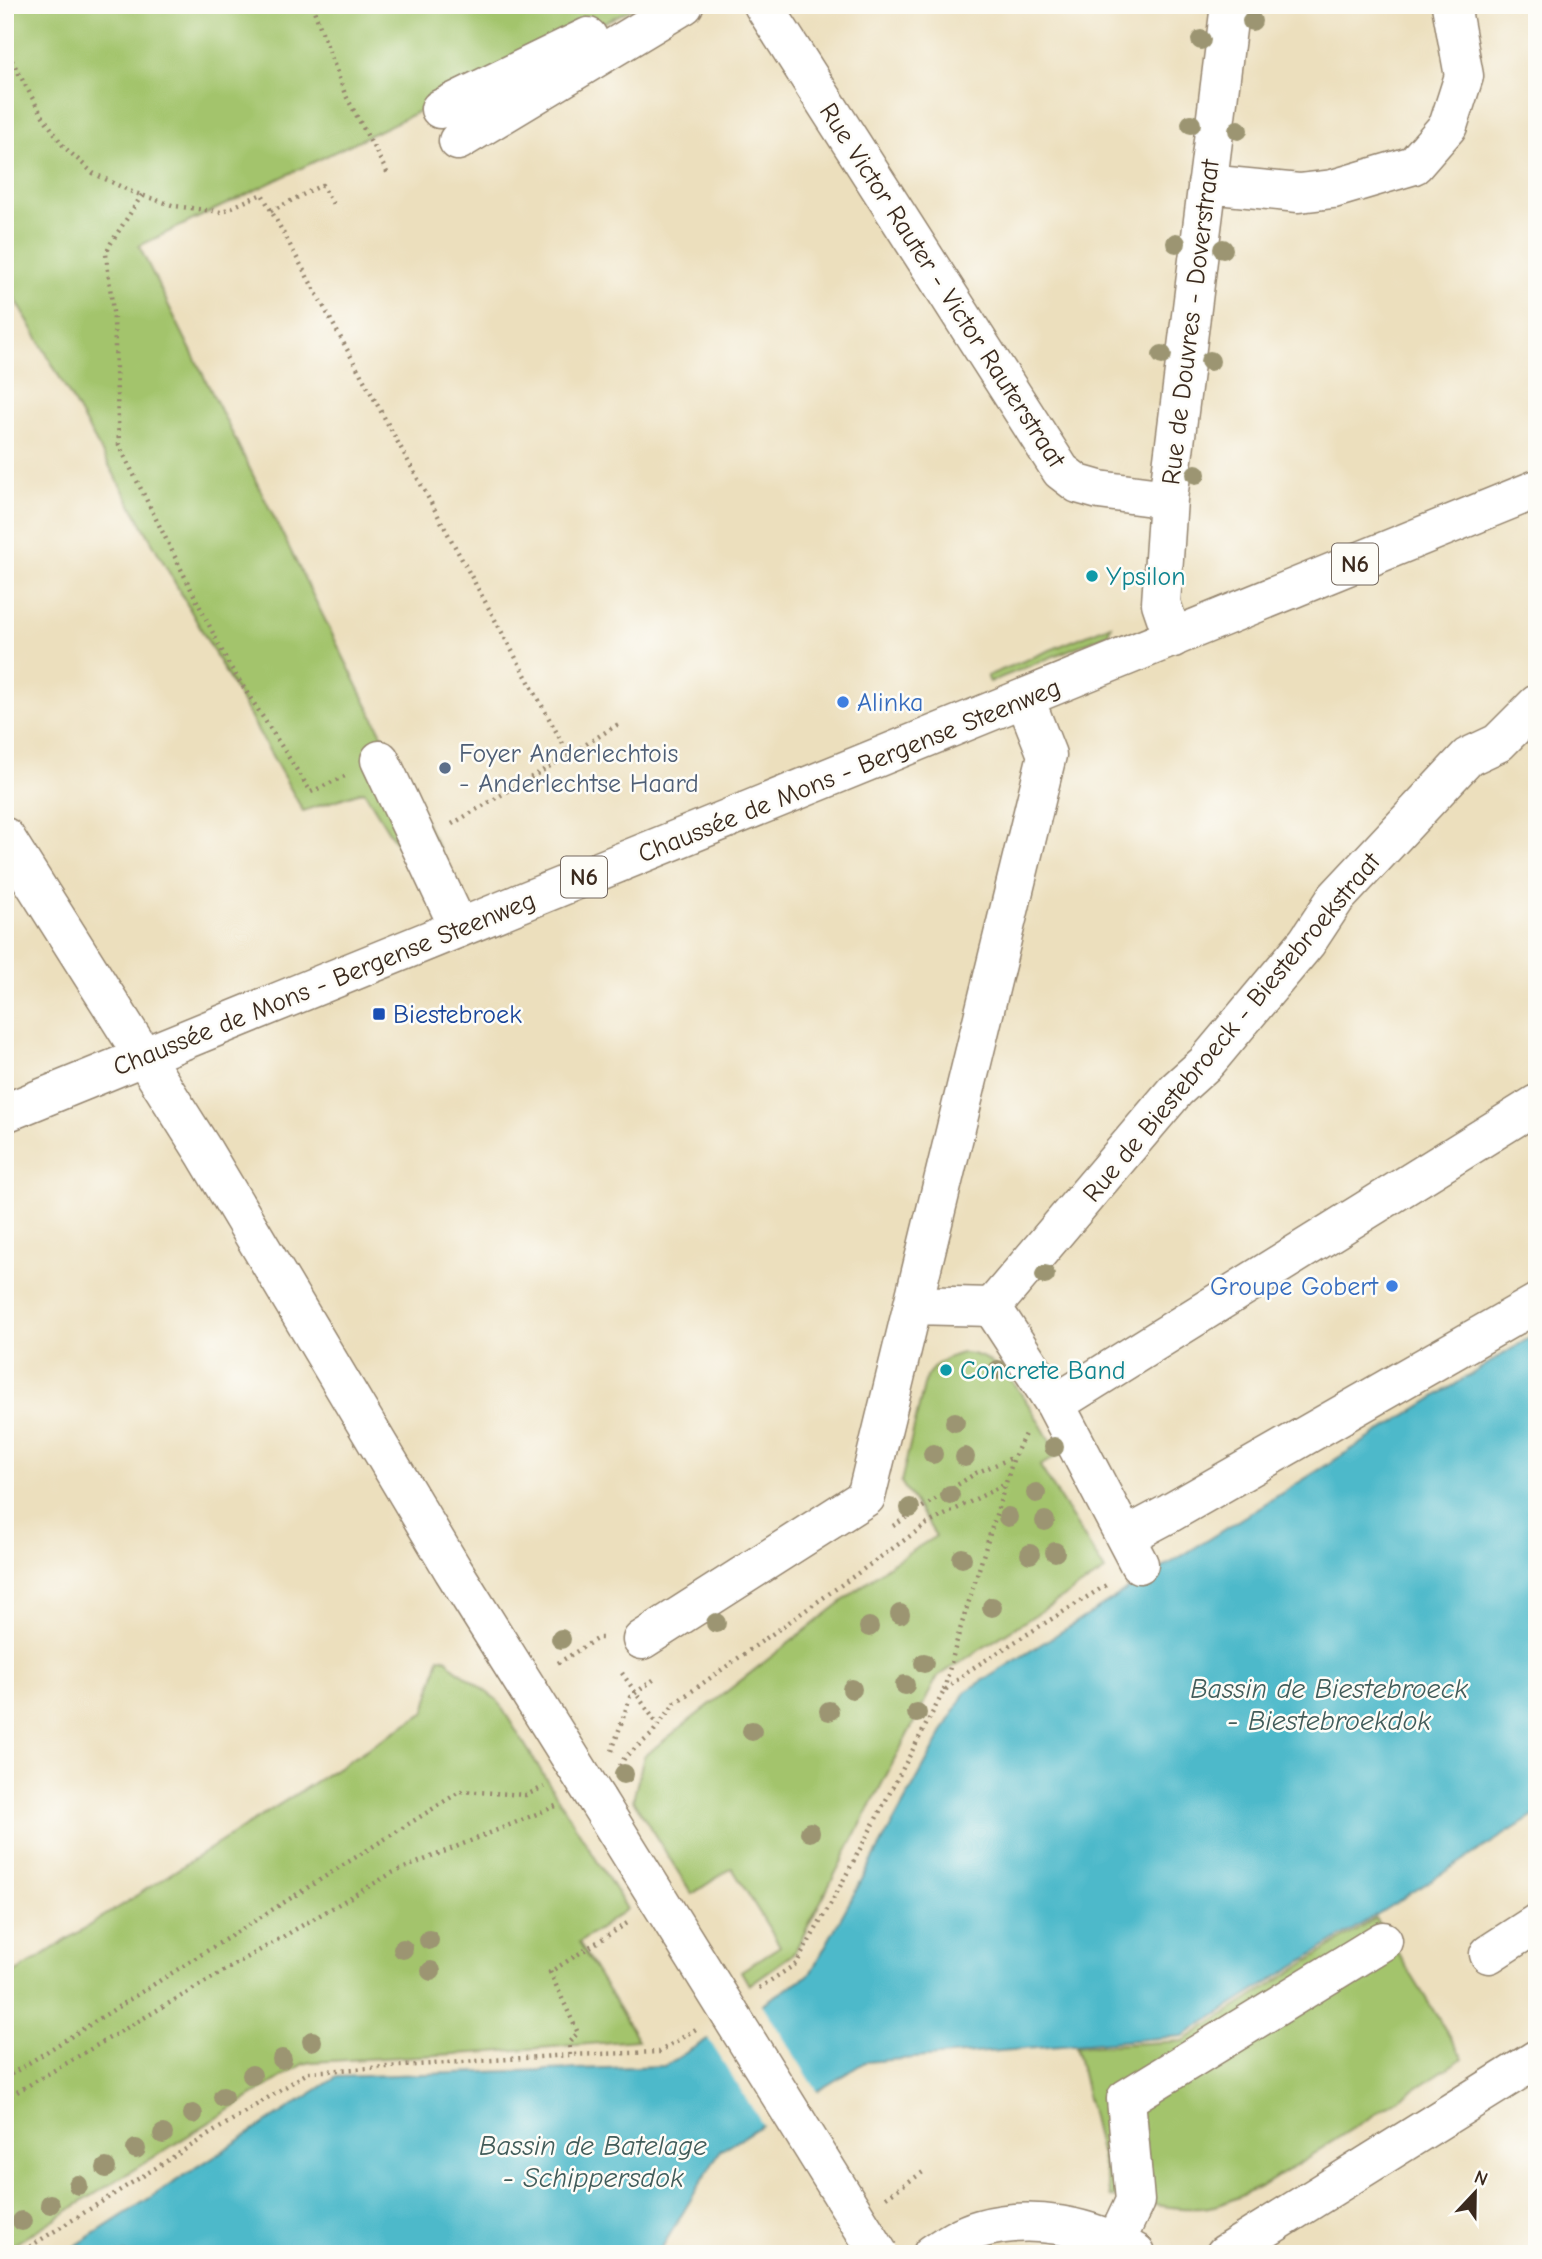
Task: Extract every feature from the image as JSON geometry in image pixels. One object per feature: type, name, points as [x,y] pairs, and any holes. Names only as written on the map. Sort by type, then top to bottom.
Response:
[{"type":"street","points":[[668,5],[598,32],[449,125],[684,5]]},
{"type":"street","name":"Rue Victor Rauter - Victor Rauterstraat","points":[[763,5],[1062,471],[1078,484],[1099,490],[1168,499]]},
{"type":"street","name":"Rue de Douvres - Doverstraat","points":[[1173,638],[1161,603],[1162,564],[1230,5]]},
{"type":"street","points":[[1207,184],[1299,193],[1333,189],[1414,165],[1448,126],[1464,76],[1451,5]]},
{"type":"street","name":"Chaussée de Mons - Bergense Steenweg","points":[[5,1114],[1537,489]]},
{"type":"street","points":[[642,1640],[866,1497],[1047,755],[1025,699]]},
{"type":"street","name":"Rue de Biestebroeck - Biestebroekstraat","points":[[992,1307],[1176,1090],[1206,1063],[1307,942],[1336,898],[1468,757],[1498,743],[1537,704]]},
{"type":"street","points":[[366,767],[459,928]]},
{"type":"street","points":[[5,837],[211,1164],[453,1570],[525,1685],[581,1801],[879,2254]]},
{"type":"street","points":[[1055,1404],[1537,1104]]},
{"type":"street","points":[[913,1305],[992,1307],[1055,1404],[1132,1550],[1170,1513],[1537,1303]]},
{"type":"street","points":[[1489,1954],[1537,1923]]},
{"type":"street","points":[[932,2254],[962,2235],[1002,2224],[1047,2222],[1127,2247],[1135,2201],[1126,2099],[1383,1941]]},
{"type":"street","points":[[1225,2254],[1537,2059]]},
{"type":"path","points":[[312,5],[345,94],[389,176]]},
{"type":"path","points":[[5,48],[40,112],[64,147],[93,173],[142,195],[175,206],[220,212],[262,194],[569,755]]},
{"type":"path","points":[[271,211],[323,185],[333,204]]},
{"type":"path","points":[[142,195],[106,254],[114,320],[119,445],[228,663],[311,792],[366,767]]},
{"type":"path","points":[[446,827],[620,723]]},
{"type":"path","points":[[750,1994],[796,1964],[944,1691],[959,1633],[1014,1457],[1031,1420],[1055,1404]]},
{"type":"path","points":[[619,1768],[625,1757],[651,1735],[675,1703],[927,1524],[1005,1484]]},
{"type":"path","points":[[944,1691],[1132,1550]]},
{"type":"path","points":[[525,1685],[598,1638],[642,1640]]},
{"type":"path","points":[[598,1638],[605,1649]]},
{"type":"path","points":[[620,1671],[658,1726]]},
{"type":"path","points":[[5,2078],[461,1791],[526,1795]]},
{"type":"path","points":[[5,2099],[392,1873],[581,1801]]},
{"type":"path","points":[[570,2055],[569,2042],[578,2033],[550,1972],[634,1920]]},
{"type":"path","points":[[18,2254],[309,2072],[659,2052],[704,2023]]},
{"type":"path","points":[[884,2198],[926,2170]]},
{"type":"green space","points":[[5,5],[640,5],[139,246],[440,851],[407,861],[364,791],[303,811],[5,280]]},
{"type":"green space","points":[[1111,625],[1108,634],[990,682],[987,676]]},
{"type":"green space","points":[[962,1353],[978,1356],[993,1364],[1019,1390],[1058,1455],[1040,1466],[1105,1571],[938,1676],[794,1953],[749,1985],[741,1971],[780,1946],[732,1868],[692,1894],[633,1800],[644,1756],[889,1565],[936,1536],[901,1482],[926,1377],[941,1361]]},
{"type":"green space","points":[[439,1657],[447,1659],[452,1666],[497,1700],[627,1909],[579,1943],[638,2040],[303,2064],[5,2250],[5,1979],[425,1712]]},
{"type":"green space","points":[[1376,1918],[1463,2058],[1261,2187],[1225,2202],[1203,2208],[1180,2208],[1110,2196],[1076,2047],[1183,2041]]},
{"type":"water","name":"Bassin de Biestebroeck - Biestebroekdok","points":[[1537,1333],[1537,1814],[1183,2036],[865,2062],[720,2151],[658,2254],[63,2254],[337,2077],[665,2066],[810,1974],[965,1692]]},
{"type":"pier","points":[[760,2001],[819,2094],[764,2127],[706,2035]]},
{"type":"place","name":"Ypsilon","points":[[1092,576]]},
{"type":"place","name":"Alinka","points":[[843,702]]},
{"type":"place","name":"Foyer Anderlechtois - Anderlechtse Haard","points":[[445,768]]},
{"type":"place","name":"Biestebroek","points":[[379,1014]]},
{"type":"place","name":"Groupe Gobert","points":[[1392,1286]]},
{"type":"place","name":"Concrete Band","points":[[946,1370]]},
{"type":"water label","name":"Bassin de Batelage - Schippersdok","points":[[593,2161]]}]
